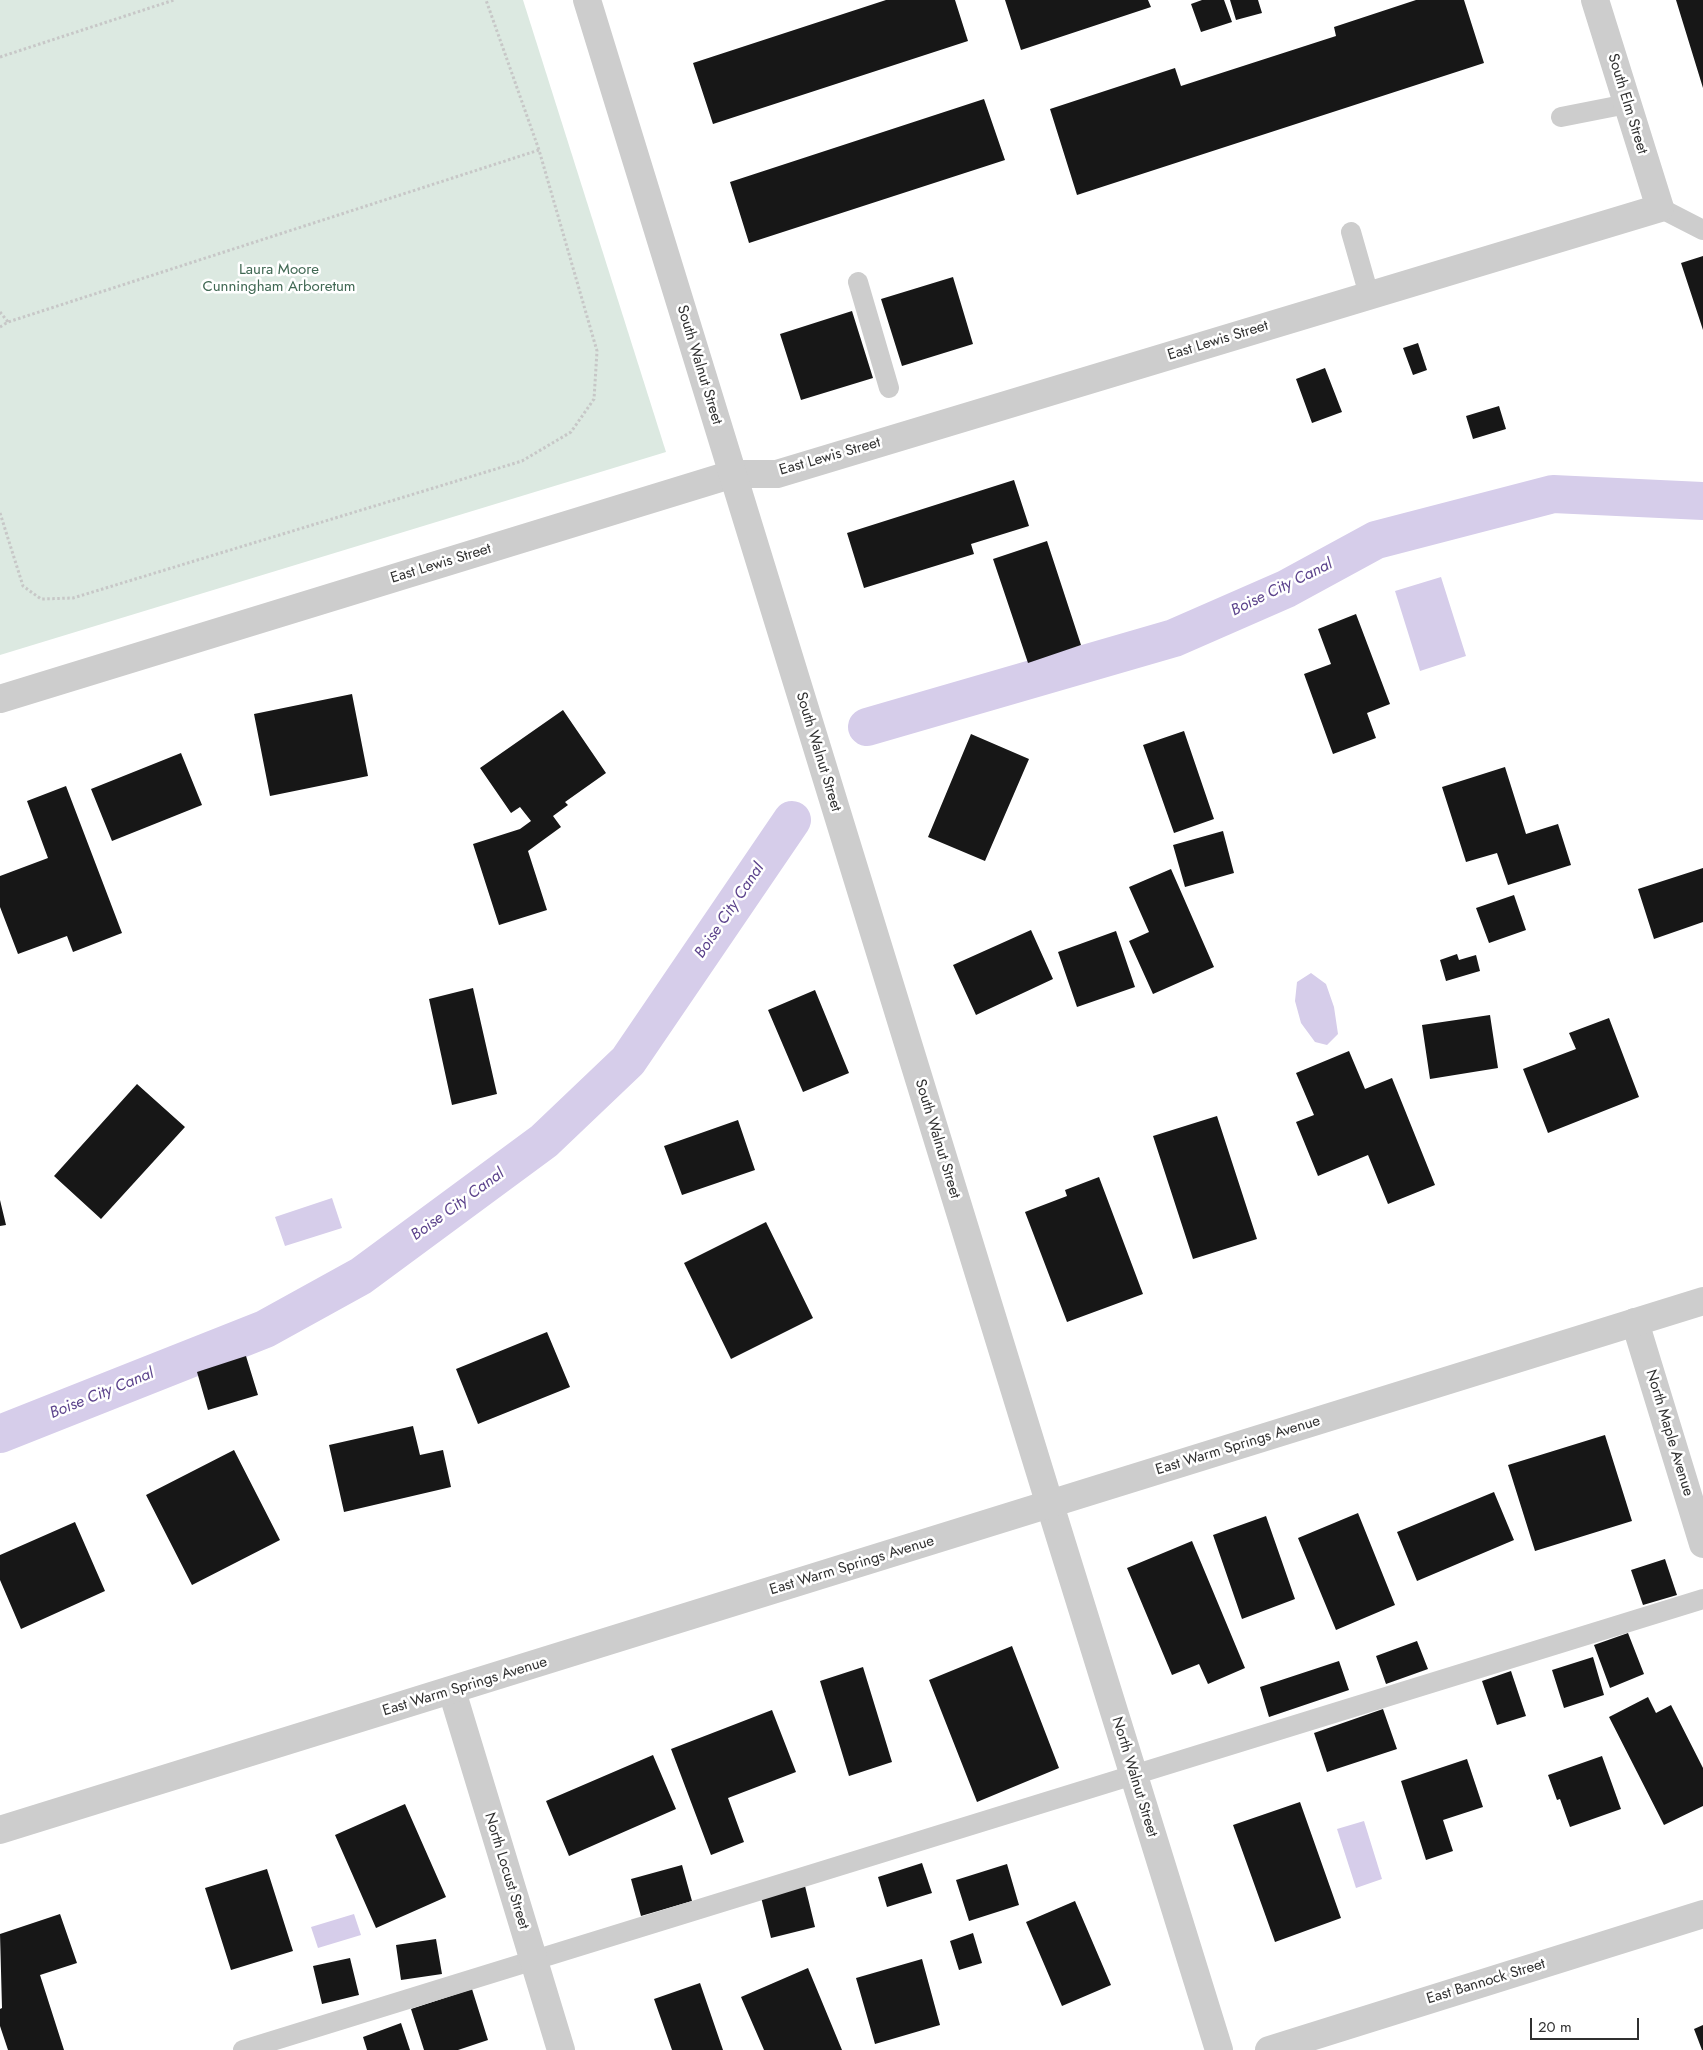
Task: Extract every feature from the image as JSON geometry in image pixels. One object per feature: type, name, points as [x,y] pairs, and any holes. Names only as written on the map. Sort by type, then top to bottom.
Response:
[{"type":"street","name":"South Walnut Street","points":[[587,0],[1050,1504]]},
{"type":"street","name":"South Elm Street","points":[[1594,0],[1660,208]]},
{"type":"street","name":"East Lewis Street","points":[[0,699],[733,474],[777,474],[1660,208]]},
{"type":"street","name":"East Warm Springs Avenue","points":[[0,1830],[1703,1301]]},
{"type":"street","name":"North Maple Avenue","points":[[1634,1322],[1703,1544]]},
{"type":"street","name":"North Walnut Street","points":[[1050,1504],[1219,2050]]},
{"type":"street","name":"North Locust Street","points":[[452,1691],[561,2050]]},
{"type":"street","name":"East Bannock Street","points":[[1269,2050],[1703,1914]]},
{"type":"lane","points":[[1561,117],[1627,104]]},
{"type":"lane","points":[[1660,208],[1703,230]]},
{"type":"lane","points":[[1351,232],[1369,296]]},
{"type":"lane","points":[[858,282],[889,388]]},
{"type":"lane","points":[[243,2050],[1703,1599]]},
{"type":"path","points":[[0,57],[174,0]]},
{"type":"path","points":[[0,513],[23,586],[41,599],[73,598],[522,461],[571,432],[594,399],[597,351],[539,150],[486,0]]},
{"type":"path","points":[[0,327],[8,322],[539,150]]},
{"type":"path","points":[[0,312],[8,322]]},
{"type":"green space","name":"Laura Moore Cunningham Arboretum","points":[[0,0],[523,0],[666,452],[0,655]]},
{"type":"shaded area","points":[[1441,577],[1466,656],[1420,671],[1395,591]]},
{"type":"shaded area","points":[[1311,973],[1326,984],[1334,1007],[1338,1034],[1327,1045],[1315,1042],[1301,1023],[1295,1001],[1297,982]]},
{"type":"shaded area","points":[[332,1198],[342,1228],[285,1246],[275,1217]]},
{"type":"shaded area","points":[[1364,1821],[1382,1879],[1356,1888],[1337,1829]]},
{"type":"shaded area","points":[[354,1914],[361,1935],[318,1948],[311,1927]]},
{"type":"building","points":[[886,0],[955,0],[968,41],[713,124],[693,63]]},
{"type":"building","points":[[1005,0],[1148,0],[1151,7],[1021,50]]},
{"type":"building","points":[[1202,0],[1224,0],[1232,22],[1201,32],[1191,4]]},
{"type":"building","points":[[1230,0],[1258,0],[1262,13],[1236,20]]},
{"type":"building","points":[[1416,0],[1464,0],[1484,63],[1077,195],[1050,109],[1175,68],[1181,86],[1336,36],[1334,27]]},
{"type":"building","points":[[1676,0],[1703,0],[1703,88]]},
{"type":"building","points":[[984,99],[1005,160],[749,243],[730,182]]},
{"type":"building","points":[[1703,256],[1703,330],[1681,263]]},
{"type":"building","points":[[953,277],[973,344],[902,366],[881,299]]},
{"type":"building","points":[[852,311],[873,378],[801,400],[780,334]]},
{"type":"building","points":[[1418,343],[1427,370],[1413,375],[1403,348]]},
{"type":"building","points":[[1325,368],[1342,412],[1312,423],[1296,379]]},
{"type":"building","points":[[1499,406],[1506,429],[1473,439],[1466,416]]},
{"type":"building","points":[[1014,480],[1029,526],[971,544],[974,554],[864,588],[847,533]]},
{"type":"building","points":[[1047,541],[1081,645],[1028,663],[993,559]]},
{"type":"building","points":[[1356,614],[1390,704],[1367,713],[1376,738],[1333,754],[1304,674],[1331,664],[1318,629]]},
{"type":"building","points":[[352,694],[368,776],[270,796],[254,714]]},
{"type":"building","points":[[563,710],[606,773],[565,802],[568,805],[553,816],[561,827],[528,851],[547,910],[499,925],[473,844],[520,829],[531,821],[520,807],[511,813],[480,768]]},
{"type":"building","points":[[1184,731],[1214,819],[1174,833],[1143,745]]},
{"type":"building","points":[[971,734],[1029,759],[985,861],[928,837]]},
{"type":"building","points":[[181,753],[202,805],[112,841],[91,789]]},
{"type":"building","points":[[1505,767],[1526,834],[1558,824],[1571,865],[1508,885],[1497,853],[1466,862],[1442,787]]},
{"type":"building","points":[[66,786],[122,933],[73,952],[67,936],[18,954],[0,907],[0,876],[48,858],[27,801]]},
{"type":"building","points":[[1223,831],[1234,873],[1185,887],[1173,845]]},
{"type":"building","points":[[1703,868],[1703,922],[1654,939],[1638,889]]},
{"type":"building","points":[[1171,869],[1214,967],[1153,994],[1129,941],[1149,932],[1129,887]]},
{"type":"building","points":[[1514,895],[1526,930],[1489,943],[1476,908]]},
{"type":"building","points":[[1031,930],[1053,979],[976,1015],[953,965]]},
{"type":"building","points":[[1116,931],[1135,987],[1077,1007],[1058,952]]},
{"type":"building","points":[[1457,954],[1459,960],[1476,955],[1480,971],[1446,981],[1440,960]]},
{"type":"building","points":[[473,988],[497,1094],[452,1105],[429,999]]},
{"type":"building","points":[[815,990],[849,1073],[803,1092],[768,1010]]},
{"type":"building","points":[[1490,1015],[1498,1068],[1430,1079],[1422,1025]]},
{"type":"building","points":[[1609,1018],[1639,1097],[1548,1133],[1523,1069],[1576,1049],[1569,1033]]},
{"type":"building","points":[[1349,1051],[1365,1089],[1392,1078],[1435,1185],[1388,1204],[1368,1155],[1318,1176],[1296,1122],[1314,1115],[1296,1073]]},
{"type":"building","points":[[137,1084],[185,1127],[101,1219],[54,1176]]},
{"type":"building","points":[[1217,1116],[1257,1239],[1193,1259],[1153,1136]]},
{"type":"building","points":[[738,1120],[755,1170],[682,1195],[664,1146]]},
{"type":"building","points":[[1099,1177],[1143,1294],[1067,1322],[1025,1212],[1067,1196],[1065,1190]]},
{"type":"building","points":[[0,1200],[6,1225],[0,1226]]},
{"type":"building","points":[[766,1222],[813,1318],[731,1359],[684,1263]]},
{"type":"building","points":[[547,1332],[570,1387],[478,1424],[456,1369]]},
{"type":"building","points":[[246,1356],[258,1395],[208,1410],[197,1372]]},
{"type":"building","points":[[413,1426],[420,1455],[443,1450],[451,1487],[344,1512],[329,1445]]},
{"type":"building","points":[[1605,1435],[1632,1521],[1535,1551],[1508,1465]]},
{"type":"building","points":[[234,1450],[280,1540],[192,1585],[146,1495]]},
{"type":"building","points":[[1494,1492],[1514,1540],[1417,1581],[1397,1532]]},
{"type":"building","points":[[1358,1513],[1395,1605],[1336,1630],[1298,1538]]},
{"type":"building","points":[[1266,1516],[1295,1599],[1242,1619],[1213,1535]]},
{"type":"building","points":[[75,1522],[105,1591],[21,1629],[0,1580],[0,1555]]},
{"type":"building","points":[[1192,1541],[1245,1668],[1208,1684],[1199,1664],[1172,1675],[1127,1568]]},
{"type":"building","points":[[1665,1559],[1677,1595],[1643,1605],[1631,1570]]},
{"type":"building","points":[[1628,1633],[1644,1674],[1610,1688],[1594,1645]]},
{"type":"building","points":[[1417,1641],[1428,1669],[1386,1684],[1376,1656]]},
{"type":"building","points":[[1012,1646],[1059,1768],[977,1802],[929,1680]]},
{"type":"building","points":[[1593,1657],[1604,1695],[1564,1708],[1552,1670]]},
{"type":"building","points":[[1339,1661],[1349,1690],[1269,1717],[1260,1687]]},
{"type":"building","points":[[863,1667],[892,1762],[849,1776],[820,1681]]},
{"type":"building","points":[[1511,1671],[1526,1716],[1497,1725],[1482,1681]]},
{"type":"building","points":[[1648,1697],[1656,1713],[1671,1705],[1703,1768],[1703,1806],[1664,1825],[1609,1717]]},
{"type":"building","points":[[1383,1709],[1397,1749],[1327,1772],[1314,1733]]},
{"type":"building","points":[[772,1710],[796,1772],[728,1798],[744,1842],[711,1855],[671,1749]]},
{"type":"building","points":[[653,1755],[676,1809],[569,1856],[546,1801]]},
{"type":"building","points":[[1602,1756],[1621,1809],[1570,1827],[1560,1799],[1557,1800],[1548,1775]]},
{"type":"building","points":[[1467,1759],[1483,1807],[1443,1820],[1453,1851],[1426,1860],[1401,1781]]},
{"type":"building","points":[[1300,1802],[1341,1918],[1275,1942],[1233,1825]]},
{"type":"building","points":[[405,1804],[446,1897],[376,1928],[335,1835]]},
{"type":"building","points":[[922,1863],[932,1893],[887,1907],[878,1877]]},
{"type":"building","points":[[1007,1864],[1019,1905],[969,1921],[956,1880]]},
{"type":"building","points":[[682,1865],[692,1901],[641,1916],[631,1879]]},
{"type":"building","points":[[267,1869],[293,1951],[231,1970],[205,1888]]},
{"type":"building","points":[[805,1886],[815,1927],[771,1938],[761,1897]]},
{"type":"building","points":[[1075,1901],[1111,1985],[1062,2006],[1026,1922]]},
{"type":"building","points":[[60,1914],[77,1963],[40,1975],[64,2050],[8,2050],[0,2026],[0,2009],[2,2008],[0,1934]]},
{"type":"building","points":[[973,1933],[982,1963],[959,1970],[950,1941]]},
{"type":"building","points":[[436,1939],[442,1974],[401,1980],[396,1945]]},
{"type":"building","points":[[350,1958],[359,1995],[322,2004],[313,1966]]},
{"type":"building","points":[[922,1959],[940,2025],[875,2044],[856,1978]]},
{"type":"building","points":[[808,1968],[842,2050],[764,2050],[741,1997]]},
{"type":"building","points":[[700,1983],[723,2050],[672,2050],[654,1999]]},
{"type":"building","points":[[472,1989],[488,2040],[458,2050],[424,2050],[411,2009]]},
{"type":"building","points":[[401,2023],[410,2050],[367,2050],[363,2037]]},
{"type":"building","points":[[1703,2025],[1703,2050],[1702,2050],[1694,2029]]},
{"type":"waterway","name":"Boise City Canal","points":[[867,727],[1174,638],[1286,589],[1376,540],[1553,494],[1703,501]]},
{"type":"waterway","name":"Boise City Canal","points":[[0,1434],[265,1329],[361,1276],[544,1141],[628,1061],[792,820]]}]
